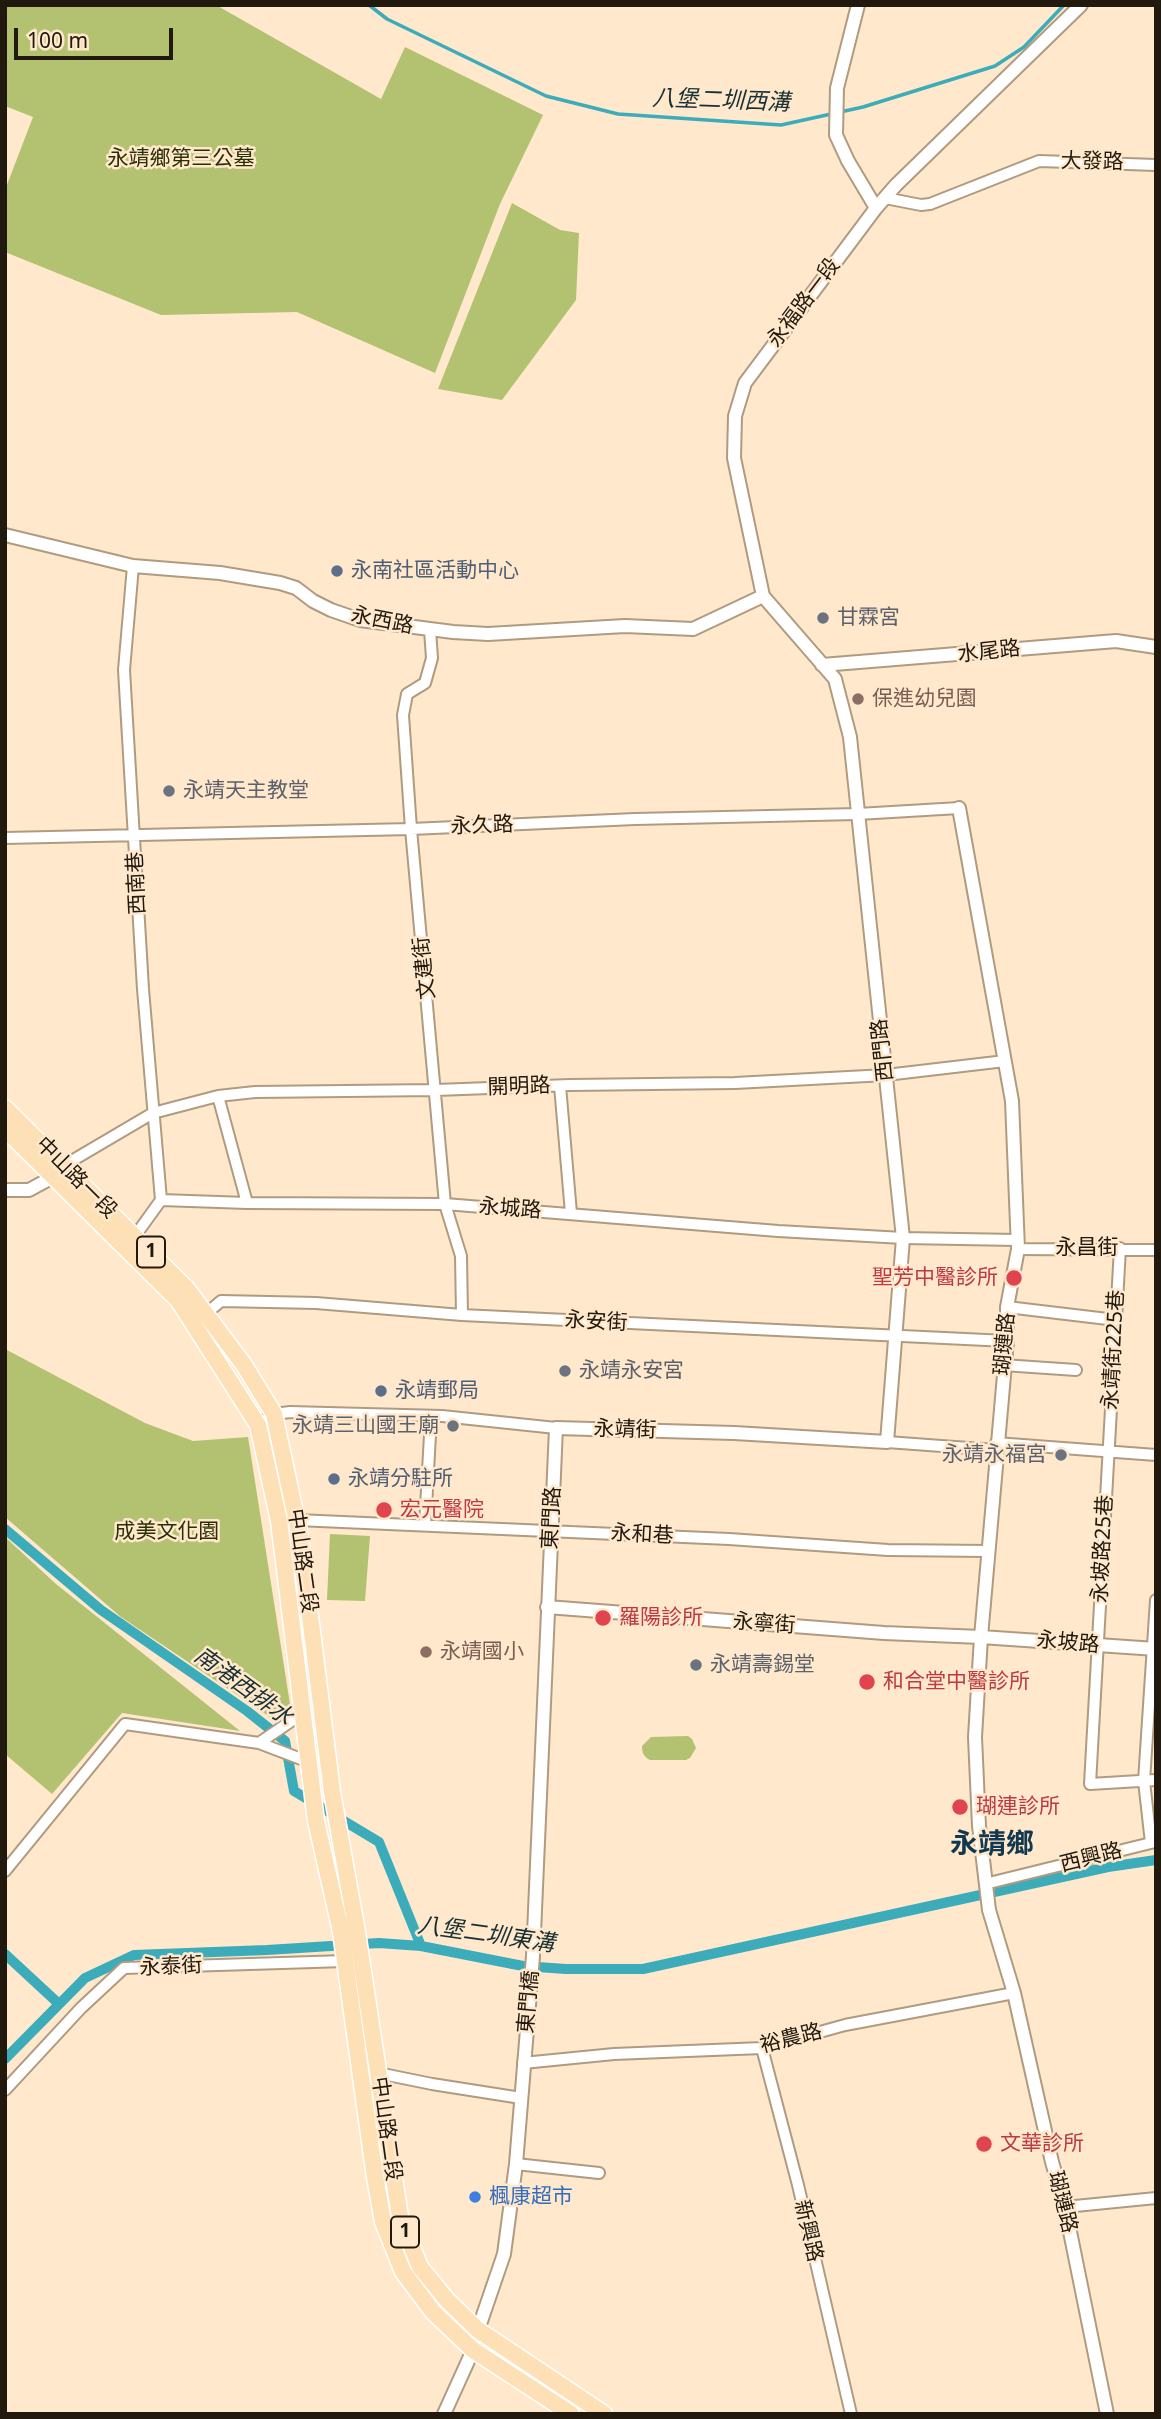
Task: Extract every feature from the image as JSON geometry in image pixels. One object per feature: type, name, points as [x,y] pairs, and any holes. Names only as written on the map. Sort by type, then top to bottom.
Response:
[{"type":"main road","name":"中山路一段","points":[[5,1108],[58,1172],[178,1300],[244,1364],[274,1414]]},
{"type":"main road","name":"中山路一段","points":[[5,1129],[135,1236],[187,1289],[200,1319],[258,1424]]},
{"type":"main road","name":"中山路二段","points":[[274,1414],[298,1520],[349,1932]]},
{"type":"main road","name":"中山路二段","points":[[258,1424],[279,1521],[309,1762]]},
{"type":"main road","name":"1","points":[[309,1762],[316,1822],[349,1932],[353,1961]]},
{"type":"main road","name":"中山路二段","points":[[353,1961],[378,2073],[400,2217],[421,2267],[447,2300],[478,2330],[604,2414]]},
{"type":"main road","name":"中山路二段","points":[[353,1961],[370,2148],[383,2222],[402,2272],[422,2300],[473,2350],[571,2414]]},
{"type":"street","points":[[858,5],[837,88],[836,135],[848,161],[881,203]]},
{"type":"street","name":"永福路一段","points":[[822,665],[763,596],[734,457],[734,416],[745,383],[896,185],[1082,5]]},
{"type":"street","name":"大發路","points":[[881,203],[930,204],[1039,161],[1156,165]]},
{"type":"street","name":"永西路","points":[[5,535],[133,566],[220,573],[280,583],[296,588],[331,610],[360,620],[430,630],[488,634],[625,626],[693,629],[763,596]]},
{"type":"street","name":"西南巷","points":[[133,566],[124,670],[143,989],[161,1200]]},
{"type":"street","name":"文建街","points":[[430,630],[432,658],[425,683],[407,694],[403,715],[445,1204],[461,1256],[463,1315]]},
{"type":"street","name":"水尾路","points":[[822,665],[1116,641],[1156,646]]},
{"type":"street","name":"西門路","points":[[822,665],[835,679],[850,737],[903,1238],[887,1442]]},
{"type":"street","name":"永久路","points":[[5,838],[411,829],[858,814],[958,808]]},
{"type":"street","name":"瑚璉路","points":[[958,808],[1012,1101],[1018,1244],[1007,1307],[1007,1341],[981,1637],[975,1737],[979,1826],[989,1910],[1014,1993],[1052,2162],[1065,2207],[1107,2414]]},
{"type":"street","name":"開明路","points":[[58,1172],[153,1113],[255,1091],[735,1083],[886,1076],[1005,1061]]},
{"type":"street","points":[[560,1086],[571,1213]]},
{"type":"street","points":[[218,1097],[247,1203]]},
{"type":"street","points":[[5,1190],[29,1190],[58,1172]]},
{"type":"street","points":[[135,1236],[161,1200]]},
{"type":"street","name":"永城路","points":[[161,1200],[445,1204],[737,1228],[1018,1244]]},
{"type":"street","name":"永昌街","points":[[1018,1244],[1156,1250]]},
{"type":"street","name":"永靖街225巷","points":[[1108,1451],[1120,1248]]},
{"type":"street","name":"永安街","points":[[200,1319],[221,1301],[316,1303],[463,1315],[1007,1341]]},
{"type":"street","points":[[1007,1307],[1116,1320]]},
{"type":"street","points":[[1003,1364],[1076,1370]]},
{"type":"street","name":"永靖街","points":[[258,1424],[274,1414],[310,1412],[442,1416],[556,1428],[734,1433],[1156,1455]]},
{"type":"street","points":[[425,1525],[431,1417]]},
{"type":"street","name":"東門路","points":[[547,1607],[556,1428]]},
{"type":"street","name":"永坡路25巷","points":[[1108,1451],[1090,1784],[1150,1781]]},
{"type":"street","name":"永和巷","points":[[298,1520],[729,1539],[888,1550],[987,1550]]},
{"type":"street","points":[[1153,1842],[1150,1781],[1156,1600]]},
{"type":"street","name":"永寧街","points":[[547,1607],[884,1633],[981,1637]]},
{"type":"street","name":"東門橋","points":[[444,2414],[473,2350],[504,2254],[516,2164],[533,1956],[547,1607]]},
{"type":"street","name":"永坡路","points":[[981,1637],[1154,1649]]},
{"type":"street","points":[[259,1743],[303,1713]]},
{"type":"street","points":[[5,1871],[125,1724],[259,1743],[309,1762]]},
{"type":"street","name":"西興路","points":[[985,1884],[1153,1842]]},
{"type":"street","name":"永泰街","points":[[5,2090],[81,2008],[124,1968],[353,1961]]},
{"type":"street","name":"裕農路","points":[[523,2063],[614,2054],[762,2049],[845,2025],[1014,1993]]},
{"type":"street","name":"新興路","points":[[762,2049],[798,2185],[851,2414]]},
{"type":"street","points":[[378,2073],[521,2098]]},
{"type":"street","points":[[516,2164],[598,2173]]},
{"type":"street","points":[[1065,2207],[1156,2198]]},
{"type":"green space","name":"永靖鄉第三公墓","points":[[5,5],[216,5],[381,99],[405,47],[543,115],[500,204],[435,373],[297,312],[161,315],[5,252],[5,190],[33,117],[5,106]]},
{"type":"green space","points":[[512,203],[560,230],[579,233],[576,300],[502,400],[438,389]]},
{"type":"green space","name":"成美文化園","points":[[5,1349],[145,1423],[193,1441],[248,1437],[292,1717],[270,1717],[121,1617],[5,1517]]},
{"type":"green space","points":[[330,1534],[370,1536],[365,1601],[327,1600]]},
{"type":"green space","points":[[5,1537],[56,1584],[240,1731],[122,1713],[52,1794],[5,1754]]},
{"type":"green space","points":[[688,1736],[696,1748],[686,1760],[650,1760],[643,1753],[642,1746],[651,1737]]},
{"type":"waterway","name":"八堡二圳西溝","points":[[369,5],[387,19],[546,96],[618,114],[781,125],[863,107],[995,66],[1024,47],[1064,5]]},
{"type":"waterway","name":"南港西排水","points":[[5,1529],[101,1610],[247,1711],[285,1741],[294,1791],[379,1842],[421,1946]]},
{"type":"waterway","name":"八堡二圳東溝","points":[[5,2059],[85,1978],[134,1955],[379,1943],[421,1946],[523,1966],[643,1969],[1108,1867],[1156,1860]]},
{"type":"waterway","points":[[5,1954],[59,2004]]},
{"type":"place","name":"永南社區活動中心","points":[[337,571]]},
{"type":"place","name":"甘霖宮","points":[[823,618]]},
{"type":"place","name":"保進幼兒園","points":[[858,699]]},
{"type":"place","name":"永靖天主教堂","points":[[169,791]]},
{"type":"place","name":"聖芳中醫診所","points":[[1014,1278]]},
{"type":"place","name":"永靖永安宮","points":[[565,1371]]},
{"type":"place","name":"永靖郵局","points":[[381,1391]]},
{"type":"place","name":"永靖三山國王廟","points":[[453,1426]]},
{"type":"place","name":"永靖永福宮","points":[[1061,1455]]},
{"type":"place","name":"永靖分駐所","points":[[334,1479]]},
{"type":"place","name":"宏元醫院","points":[[384,1510]]},
{"type":"place","name":"羅陽診所","points":[[603,1618]]},
{"type":"place","name":"永靖國小","points":[[426,1652]]},
{"type":"place","name":"永靖壽錫堂","points":[[696,1665]]},
{"type":"place","name":"和合堂中醫診所","points":[[867,1682]]},
{"type":"place","name":"瑚連診所","points":[[960,1807]]},
{"type":"place","name":"文華診所","points":[[984,2144]]},
{"type":"place","name":"楓康超市","points":[[475,2197]]},
{"type":"district","name":"永靖鄉","points":[[992,1845]]}]
